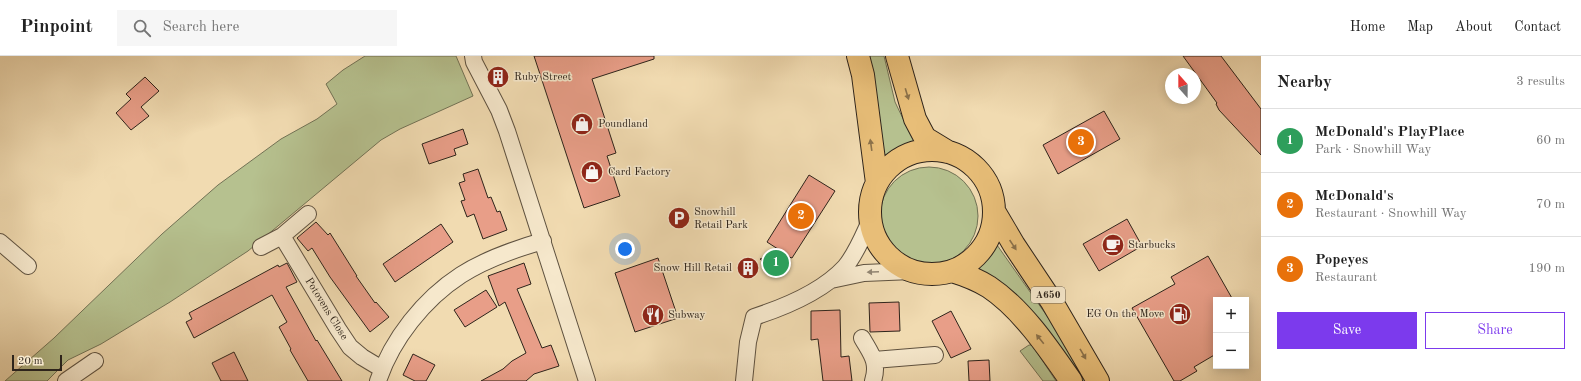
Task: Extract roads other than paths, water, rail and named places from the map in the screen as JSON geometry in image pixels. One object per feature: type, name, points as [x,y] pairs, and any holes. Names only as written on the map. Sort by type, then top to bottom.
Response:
[{"type":"highway","points":[[858,56],[863,75],[877,183]]},
{"type":"highway","points":[[897,56],[915,119],[925,138],[948,152],[967,161],[977,169],[991,192],[994,211],[991,232],[986,243],[970,261],[952,271],[936,274],[926,274],[912,271],[891,259],[879,245],[870,221],[872,195],[877,183],[895,162],[920,151],[934,150],[948,152]]},
{"type":"highway","name":"A650","points":[[994,211],[1014,246],[1052,302],[1098,381]]},
{"type":"highway","name":"A650","points":[[952,271],[981,282],[1005,300],[1037,335],[1071,381]]},
{"type":"street","points":[[473,56],[474,62],[499,110],[507,131],[587,381]]},
{"type":"street","points":[[260,247],[282,236],[308,214]]},
{"type":"street","points":[[744,381],[748,342],[754,317],[789,304],[831,280],[845,266],[854,254],[870,221]]},
{"type":"street","name":"Potovens Close","points":[[282,236],[350,347],[380,375]]},
{"type":"street","points":[[380,375],[400,336],[417,314],[439,290],[462,274],[488,260],[517,248],[543,241]]},
{"type":"street","points":[[3,250],[28,266]]},
{"type":"street","points":[[831,280],[864,273],[912,271]]},
{"type":"street","points":[[862,338],[874,360],[876,371],[873,381]]},
{"type":"street","points":[[874,360],[934,355]]},
{"type":"street","points":[[66,381],[82,376],[95,361]]},
{"type":"place","name":"Ruby Street","points":[[498,77]]},
{"type":"place","name":"Poundland","points":[[582,124]]},
{"type":"place","name":"Popeyes","points":[[1081,142]]},
{"type":"place","name":"Card Factory","points":[[592,172]]},
{"type":"place","name":"McDonald's","points":[[801,216]]},
{"type":"place","name":"Snowhill Retail Park","points":[[679,218]]},
{"type":"place","name":"Starbucks","points":[[1113,245]]},
{"type":"place","name":"McDonald's PlayPlace","points":[[776,263]]},
{"type":"place","name":"Snow Hill Retail","points":[[748,268]]},
{"type":"place","name":"EG On the Move","points":[[1180,314]]},
{"type":"place","name":"Subway","points":[[653,315]]}]
